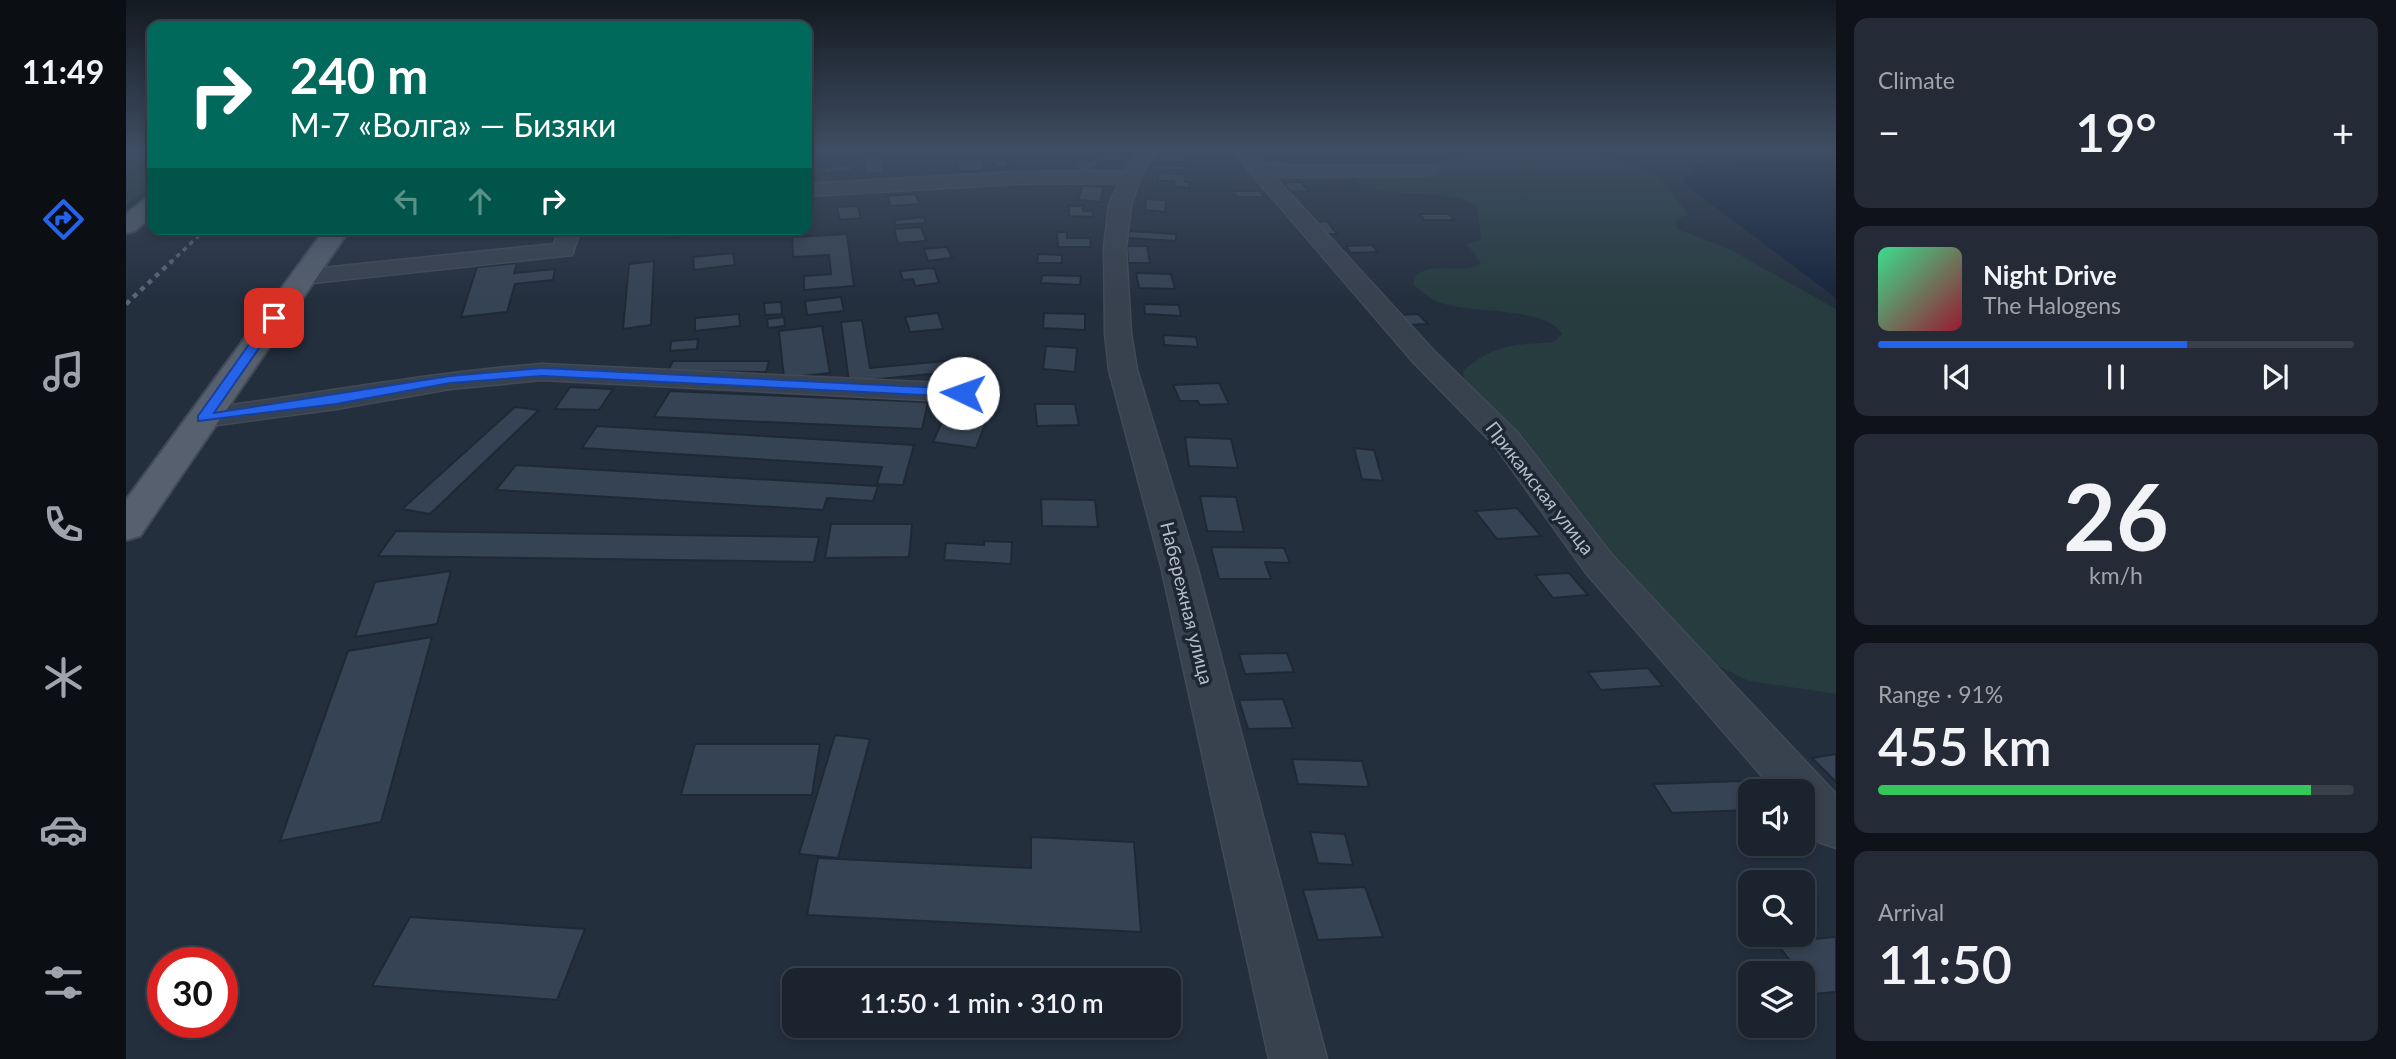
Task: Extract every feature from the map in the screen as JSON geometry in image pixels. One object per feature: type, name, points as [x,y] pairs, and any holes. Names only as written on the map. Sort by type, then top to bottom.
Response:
[{"type":"main road","points":[[126,226],[147,209]]},
{"type":"main road","points":[[126,527],[334,235]]},
{"type":"street","name":"Набережная улица","points":[[1122,200],[1115,248],[1118,333],[1124,370],[1180,566],[1298,1059]]},
{"type":"street","name":"Прикамская улица","points":[[1285,200],[1424,357],[1506,439],[1599,564],[1836,827]]},
{"type":"street","points":[[303,277],[567,240]]},
{"type":"street","points":[[203,418],[336,400],[450,380],[542,372],[963,393]]},
{"type":"green space","points":[[1466,200],[1677,200],[1688,214],[1675,221],[1677,229],[1731,250],[1836,309],[1836,694],[1749,681],[1710,662],[1697,651],[1482,407],[1466,385],[1463,371],[1495,351],[1516,345],[1554,342],[1562,334],[1554,325],[1541,319],[1441,303],[1413,284],[1416,275],[1424,271],[1467,268],[1481,263],[1467,244],[1481,240],[1477,206]]},
{"type":"water","points":[[1706,200],[1836,200],[1836,298]]},
{"type":"building","points":[[889,200],[918,200],[920,204],[891,206]]},
{"type":"building","points":[[1146,200],[1166,200],[1165,212],[1145,210]]},
{"type":"building","points":[[858,206],[861,218],[840,220],[837,207]]},
{"type":"building","points":[[1069,206],[1083,206],[1083,211],[1093,211],[1093,217],[1069,216]]},
{"type":"building","points":[[1420,214],[1449,214],[1454,220],[1424,220]]},
{"type":"building","points":[[924,217],[926,223],[895,225],[894,220]]},
{"type":"building","points":[[1327,221],[1337,234],[1324,234],[1314,222]]},
{"type":"building","points":[[921,227],[926,241],[898,243],[894,229]]},
{"type":"building","points":[[1129,231],[1176,234],[1176,241],[1128,238]]},
{"type":"building","points":[[1057,232],[1067,232],[1067,238],[1090,238],[1091,247],[1058,247]]},
{"type":"building","points":[[847,234],[854,286],[804,290],[804,276],[831,274],[829,255],[793,257],[792,237]]},
{"type":"building","points":[[664,235],[684,235],[684,237],[664,238]]},
{"type":"building","points":[[1372,245],[1378,252],[1351,253],[1346,246]]},
{"type":"building","points":[[1127,246],[1147,246],[1150,263],[1128,263]]},
{"type":"building","points":[[947,247],[952,258],[928,261],[924,249]]},
{"type":"building","points":[[733,253],[735,265],[694,270],[693,257]]},
{"type":"building","points":[[1038,254],[1062,255],[1062,263],[1037,263]]},
{"type":"building","points":[[654,261],[651,325],[623,329],[629,264]]},
{"type":"building","points":[[517,263],[514,273],[555,269],[553,280],[515,284],[507,312],[461,317],[477,267]]},
{"type":"building","points":[[934,268],[939,283],[915,286],[913,279],[903,280],[900,271]]},
{"type":"building","points":[[1136,273],[1171,274],[1175,289],[1139,288]]},
{"type":"building","points":[[1042,275],[1081,276],[1080,285],[1041,283]]},
{"type":"building","points":[[841,297],[844,311],[807,315],[805,301]]},
{"type":"building","points":[[781,302],[782,314],[765,315],[764,303]]},
{"type":"building","points":[[1144,304],[1179,305],[1181,316],[1145,314]]},
{"type":"building","points":[[938,313],[943,329],[910,332],[905,317]]},
{"type":"building","points":[[1044,313],[1085,314],[1085,330],[1043,328]]},
{"type":"building","points":[[739,314],[740,326],[695,331],[695,318]]},
{"type":"building","points":[[1418,314],[1428,324],[1407,325],[1398,315]]},
{"type":"building","points":[[784,317],[785,326],[768,328],[767,319]]},
{"type":"building","points":[[862,320],[870,368],[977,358],[981,369],[849,382],[841,322]]},
{"type":"building","points":[[822,326],[830,373],[784,378],[779,331]]},
{"type":"building","points":[[1163,335],[1196,337],[1198,347],[1164,345]]},
{"type":"building","points":[[698,339],[697,349],[670,351],[671,341]]},
{"type":"building","points":[[1046,346],[1077,348],[1075,372],[1043,369]]},
{"type":"building","points":[[673,361],[769,361],[766,372],[668,371]]},
{"type":"building","points":[[1219,383],[1229,404],[1200,405],[1198,401],[1180,401],[1173,385]]},
{"type":"building","points":[[570,387],[613,389],[599,410],[555,409]]},
{"type":"building","points":[[670,391],[928,402],[922,429],[654,417]]},
{"type":"building","points":[[1035,404],[1075,404],[1079,425],[1037,426]]},
{"type":"building","points":[[949,406],[990,411],[976,448],[933,442]]},
{"type":"building","points":[[515,407],[539,410],[430,514],[402,509]]},
{"type":"building","points":[[597,426],[914,445],[903,485],[877,484],[882,467],[582,448]]},
{"type":"building","points":[[1185,437],[1231,439],[1238,468],[1189,466]]},
{"type":"building","points":[[1354,448],[1374,450],[1383,481],[1362,479]]},
{"type":"building","points":[[516,465],[878,486],[873,501],[827,498],[823,510],[496,490]]},
{"type":"building","points":[[1200,496],[1236,497],[1244,532],[1207,531]]},
{"type":"building","points":[[1041,499],[1095,500],[1098,527],[1042,526]]},
{"type":"building","points":[[1517,508],[1541,536],[1497,539],[1475,511]]},
{"type":"building","points":[[831,524],[912,524],[909,557],[825,558]]},
{"type":"building","points":[[396,531],[819,537],[814,562],[378,556]]},
{"type":"building","points":[[984,541],[1012,542],[1011,564],[944,560],[946,543],[984,545]]},
{"type":"building","points":[[1211,547],[1284,548],[1290,563],[1265,562],[1271,579],[1219,579]]},
{"type":"building","points":[[451,571],[437,624],[355,637],[375,582]]},
{"type":"building","points":[[1569,573],[1588,595],[1553,598],[1535,575]]},
{"type":"building","points":[[432,637],[381,822],[280,841],[348,651]]},
{"type":"building","points":[[1287,653],[1294,672],[1245,674],[1239,654]]},
{"type":"building","points":[[1648,668],[1663,686],[1601,690],[1588,672]]},
{"type":"building","points":[[1283,699],[1293,728],[1248,729],[1239,700]]},
{"type":"building","points":[[835,735],[870,739],[838,858],[799,854]]},
{"type":"building","points":[[695,744],[820,744],[812,795],[681,795]]},
{"type":"building","points":[[1836,754],[1836,782],[1812,758]]},
{"type":"building","points":[[1292,759],[1362,761],[1369,787],[1298,784]]},
{"type":"building","points":[[1738,781],[1738,810],[1672,813],[1653,784]]},
{"type":"building","points":[[1310,832],[1345,834],[1353,865],[1318,863]]},
{"type":"building","points":[[1031,837],[1134,842],[1141,932],[807,915],[818,858],[1031,868]]},
{"type":"building","points":[[1365,887],[1383,937],[1318,940],[1303,890]]},
{"type":"building","points":[[410,917],[585,929],[557,1000],[372,986]]},
{"type":"building","points":[[1836,937],[1836,992],[1815,994],[1815,961],[1790,961],[1780,947],[1815,947],[1815,939]]},
{"type":"railway","points":[[170,263],[200,235]]},
{"type":"railway","points":[[126,304],[172,261]]},
{"type":"route","points":[[274,318],[203,418],[336,400],[450,380],[542,372],[963,393]]}]
